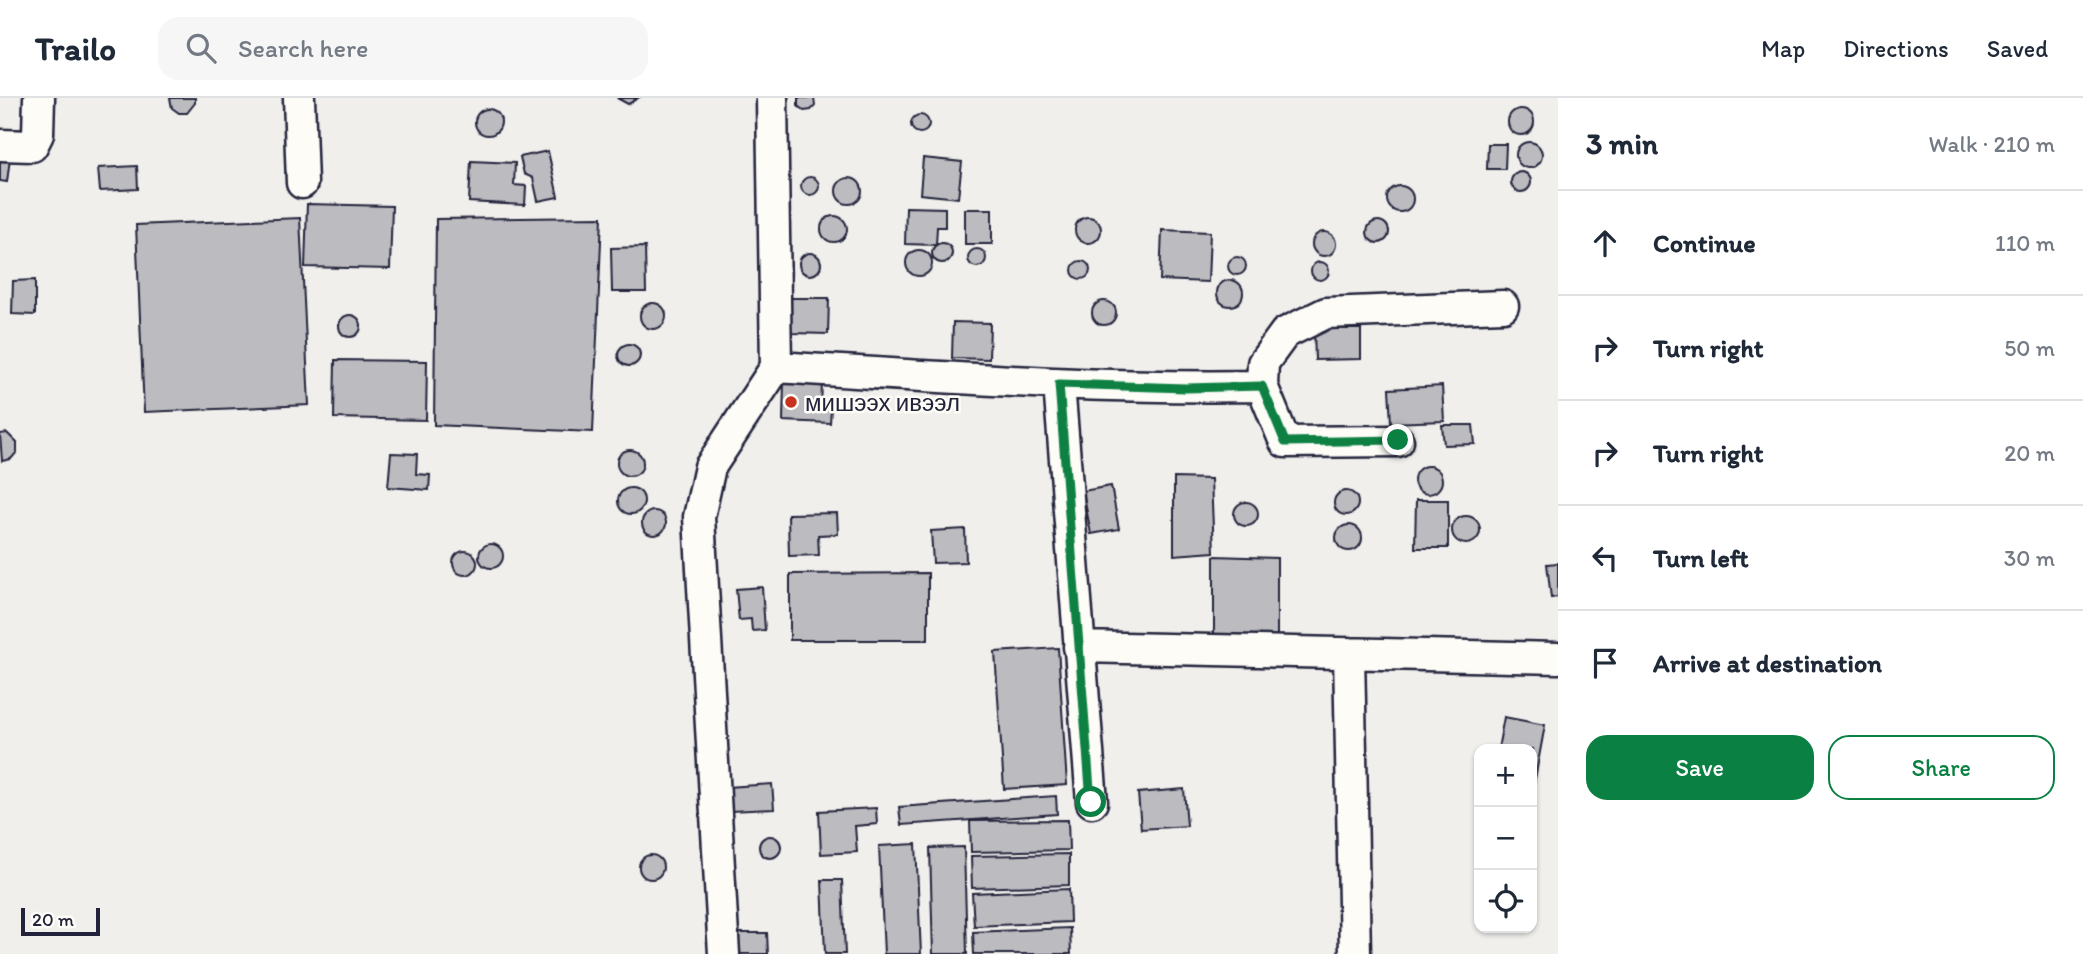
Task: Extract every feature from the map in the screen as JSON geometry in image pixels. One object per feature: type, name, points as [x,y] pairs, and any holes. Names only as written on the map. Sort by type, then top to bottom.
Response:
[{"type":"street","points":[[0,145],[32,146],[38,134],[39,98]]},
{"type":"street","points":[[299,98],[302,183]]},
{"type":"street","points":[[724,954],[699,517],[710,467],[776,367],[772,98]]},
{"type":"street","points":[[1398,440],[1285,442],[1262,386],[1263,363],[1285,333],[1326,313],[1503,306]]},
{"type":"street","points":[[776,367],[1059,384],[1186,388],[1262,386]]},
{"type":"street","points":[[1059,384],[1091,802]]},
{"type":"street","points":[[1079,647],[1558,658]]},
{"type":"street","points":[[1349,653],[1355,954]]},
{"type":"building","points":[[170,98],[195,98],[195,103],[187,113],[179,113],[172,108]]},
{"type":"building","points":[[617,98],[638,98],[628,104]]},
{"type":"building","points":[[798,98],[814,98],[815,106],[804,111],[798,106]]},
{"type":"building","points":[[488,109],[497,113],[501,122],[497,131],[488,135],[479,131],[475,122],[479,113]]},
{"type":"building","points":[[1521,109],[1530,113],[1534,122],[1530,131],[1521,135],[1512,131],[1508,122],[1512,113]]},
{"type":"building","points":[[920,115],[928,120],[929,124],[924,132],[920,133],[912,128],[911,124],[916,116]]},
{"type":"building","points":[[1529,142],[1538,146],[1542,155],[1538,164],[1529,168],[1520,164],[1516,155],[1520,146]]},
{"type":"building","points":[[1488,144],[1506,144],[1505,169],[1487,169]]},
{"type":"building","points":[[548,151],[558,197],[538,201],[533,178],[524,174],[520,157]]},
{"type":"building","points":[[0,157],[10,158],[7,182],[0,181]]},
{"type":"building","points":[[923,158],[962,162],[958,198],[920,194]]},
{"type":"building","points":[[471,161],[515,163],[514,185],[526,186],[525,205],[469,202]]},
{"type":"building","points":[[137,166],[138,189],[100,191],[98,168]]},
{"type":"building","points":[[1517,172],[1525,172],[1531,182],[1525,192],[1517,192],[1511,186],[1511,178]]},
{"type":"building","points":[[810,177],[818,182],[819,186],[814,194],[810,195],[802,190],[801,186],[806,178]]},
{"type":"building","points":[[849,178],[858,182],[862,191],[858,200],[849,204],[840,200],[836,191],[840,182]]},
{"type":"building","points":[[1400,186],[1409,190],[1413,199],[1409,208],[1400,212],[1391,208],[1387,199],[1391,190]]},
{"type":"building","points":[[307,204],[392,206],[390,269],[305,267]]},
{"type":"building","points":[[906,207],[945,208],[945,227],[937,227],[936,245],[905,244]]},
{"type":"building","points":[[965,209],[992,209],[992,244],[965,244]]},
{"type":"building","points":[[834,216],[843,220],[847,229],[843,238],[834,242],[825,238],[821,229],[825,220]]},
{"type":"building","points":[[602,217],[593,432],[434,425],[436,219]]},
{"type":"building","points":[[1088,217],[1097,221],[1101,230],[1097,239],[1088,243],[1079,239],[1075,230],[1079,221]]},
{"type":"building","points":[[300,218],[309,405],[144,412],[136,225]]},
{"type":"building","points":[[1378,221],[1386,224],[1389,232],[1386,240],[1378,243],[1370,240],[1367,232],[1370,224]]},
{"type":"building","points":[[1162,230],[1210,232],[1208,282],[1160,280]]},
{"type":"building","points":[[1324,232],[1333,235],[1336,244],[1333,253],[1324,256],[1315,253],[1312,244],[1315,235]]},
{"type":"building","points":[[942,243],[949,246],[952,253],[949,260],[942,263],[935,260],[932,253],[935,246]]},
{"type":"building","points":[[645,247],[646,292],[612,292],[611,248]]},
{"type":"building","points":[[977,249],[984,251],[984,265],[977,267],[970,265],[968,258],[970,251]]},
{"type":"building","points":[[919,250],[928,254],[932,263],[928,272],[919,276],[910,272],[906,263],[910,254]]},
{"type":"building","points":[[806,253],[814,253],[821,260],[821,268],[814,275],[806,275],[799,268],[799,260]]},
{"type":"building","points":[[1237,257],[1243,260],[1246,266],[1243,272],[1237,275],[1231,272],[1228,266],[1231,260]]},
{"type":"building","points":[[1081,261],[1089,266],[1090,270],[1085,278],[1081,279],[1073,274],[1072,270],[1077,262]]},
{"type":"building","points":[[1316,262],[1324,262],[1329,271],[1327,278],[1316,280],[1311,275],[1311,267]]},
{"type":"building","points":[[35,280],[35,315],[12,314],[13,281]]},
{"type":"building","points":[[1230,280],[1239,284],[1243,293],[1239,302],[1230,306],[1221,302],[1217,293],[1221,284]]},
{"type":"building","points":[[791,298],[829,298],[828,334],[791,333]]},
{"type":"building","points":[[1104,301],[1112,305],[1116,313],[1112,321],[1104,325],[1096,321],[1092,313],[1096,305]]},
{"type":"building","points":[[653,303],[662,307],[666,316],[662,325],[653,329],[644,325],[640,316],[644,307]]},
{"type":"building","points":[[350,315],[358,318],[361,326],[358,334],[350,337],[342,334],[339,326],[342,318]]},
{"type":"building","points":[[953,322],[990,323],[989,359],[952,358]]},
{"type":"building","points":[[1314,329],[1361,329],[1361,359],[1315,360]]},
{"type":"building","points":[[629,344],[637,347],[640,355],[637,363],[629,366],[621,363],[618,355],[621,347]]},
{"type":"building","points":[[335,360],[427,361],[426,420],[334,418]]},
{"type":"building","points":[[784,382],[822,383],[821,409],[831,409],[830,423],[783,421]]},
{"type":"building","points":[[1442,386],[1444,421],[1391,423],[1389,389]]},
{"type":"building","points":[[1442,425],[1473,425],[1475,444],[1444,445]]},
{"type":"building","points":[[7,433],[17,443],[17,452],[11,459],[2,461],[0,434]]},
{"type":"building","points":[[630,450],[639,454],[643,463],[639,472],[630,476],[621,472],[617,463],[621,454]]},
{"type":"building","points":[[391,453],[417,454],[416,474],[430,475],[429,490],[388,487]]},
{"type":"building","points":[[1428,466],[1438,470],[1442,480],[1438,490],[1428,494],[1418,490],[1414,480],[1418,470]]},
{"type":"building","points":[[1174,478],[1211,479],[1214,552],[1174,555]]},
{"type":"building","points":[[1111,486],[1119,529],[1091,534],[1083,491]]},
{"type":"building","points":[[631,488],[640,492],[644,501],[640,510],[631,514],[622,510],[618,501],[622,492]]},
{"type":"building","points":[[1346,491],[1355,494],[1358,503],[1355,512],[1346,515],[1337,512],[1334,503],[1337,494]]},
{"type":"building","points":[[1416,500],[1448,500],[1448,548],[1415,548]]},
{"type":"building","points":[[1246,502],[1257,509],[1258,514],[1251,525],[1246,526],[1235,519],[1234,514],[1241,503]]},
{"type":"building","points":[[654,511],[665,518],[666,523],[659,534],[654,535],[643,528],[642,523],[649,512]]},
{"type":"building","points":[[837,513],[838,534],[818,535],[819,555],[789,556],[788,514]]},
{"type":"building","points":[[1466,516],[1476,520],[1480,530],[1476,540],[1466,544],[1456,540],[1452,530],[1456,520]]},
{"type":"building","points":[[1349,525],[1358,529],[1362,538],[1358,547],[1349,551],[1340,547],[1336,538],[1340,529]]},
{"type":"building","points":[[965,529],[966,562],[933,563],[931,531]]},
{"type":"building","points":[[491,544],[502,551],[503,556],[496,567],[491,568],[480,561],[479,556],[486,545]]},
{"type":"building","points":[[465,551],[476,558],[477,563],[470,574],[465,575],[454,568],[453,563],[460,552]]},
{"type":"building","points":[[1214,556],[1277,558],[1277,638],[1214,635]]},
{"type":"building","points":[[1558,563],[1558,597],[1551,598],[1547,564]]},
{"type":"building","points":[[928,573],[928,640],[790,640],[790,574]]},
{"type":"building","points":[[762,587],[765,630],[752,631],[751,619],[739,620],[736,589]]},
{"type":"building","points":[[1058,648],[1067,785],[1004,789],[995,652]]},
{"type":"building","points":[[1504,717],[1545,725],[1537,768],[1537,744],[1499,744]]},
{"type":"building","points":[[772,784],[774,809],[730,811],[728,787]]},
{"type":"building","points":[[1184,789],[1187,826],[1141,829],[1138,793]]},
{"type":"building","points":[[1056,796],[1057,814],[901,825],[899,807]]},
{"type":"building","points":[[876,808],[877,824],[855,826],[857,852],[821,854],[819,811]]},
{"type":"building","points":[[1068,820],[1069,850],[971,852],[970,821]]},
{"type":"building","points":[[770,836],[780,843],[781,847],[774,857],[770,858],[760,851],[759,847],[766,837]]},
{"type":"building","points":[[916,844],[921,954],[884,954],[879,846]]},
{"type":"building","points":[[964,847],[967,954],[933,954],[930,848]]},
{"type":"building","points":[[1069,854],[1069,885],[972,888],[971,856]]},
{"type":"building","points":[[651,855],[662,862],[663,867],[656,878],[651,879],[640,872],[639,867],[646,856]]},
{"type":"building","points":[[822,880],[842,880],[845,954],[825,954]]},
{"type":"building","points":[[1069,889],[1070,922],[974,926],[972,893]]},
{"type":"building","points":[[1070,928],[1071,954],[974,954],[973,932]]},
{"type":"building","points":[[736,933],[767,933],[768,954],[736,954]]},
{"type":"place","name":"мишээх ивээл","points":[[791,402]]},
{"type":"route","points":[[1091,802],[1059,384],[1186,388],[1262,386],[1285,442],[1398,440]]}]
